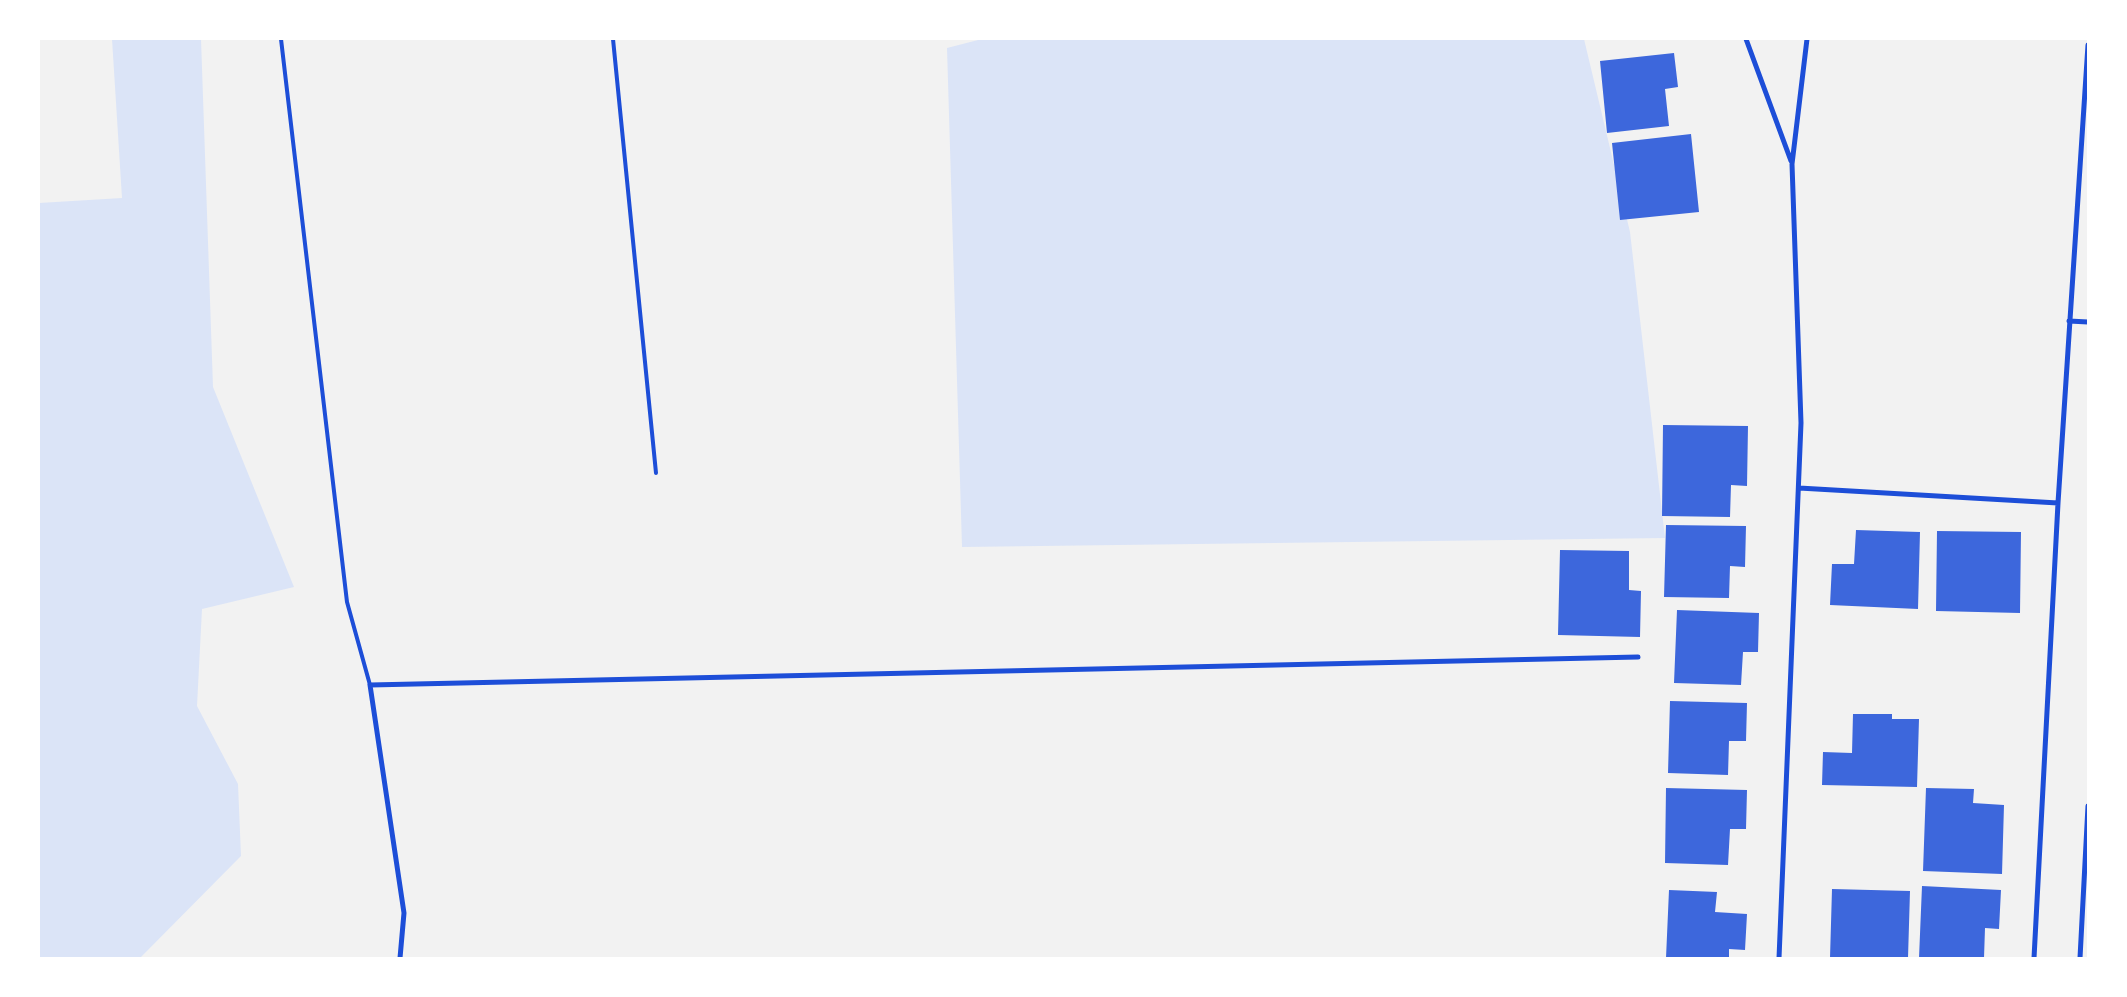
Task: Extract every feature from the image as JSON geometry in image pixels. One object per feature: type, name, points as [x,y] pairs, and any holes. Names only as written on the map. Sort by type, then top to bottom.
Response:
[{"type":"street","points":[[1746,39],[1792,164]]},
{"type":"street","points":[[1780,958],[1801,423],[1792,164],[1807,39]]},
{"type":"street","points":[[2034,958],[2058,503],[2088,45]]},
{"type":"street","points":[[2069,321],[2088,322]]},
{"type":"street","points":[[1799,488],[2058,503]]},
{"type":"street","points":[[400,958],[404,913],[370,685],[1638,657]]},
{"type":"street","points":[[2080,958],[2088,806]]},
{"type":"lane","points":[[281,39],[347,602],[370,685]]},
{"type":"lane","points":[[613,39],[656,473]]},
{"type":"shaded area","points":[[112,39],[201,39],[213,387],[294,587],[202,609],[197,706],[238,784],[241,856],[140,958],[39,958],[39,203],[122,198]]},
{"type":"shaded area","points":[[982,39],[1584,39],[1630,232],[1665,538],[962,547],[947,48]]},
{"type":"building","points":[[1674,53],[1678,87],[1665,89],[1669,126],[1607,133],[1600,61]]},
{"type":"building","points":[[1691,134],[1699,212],[1620,220],[1612,143]]},
{"type":"building","points":[[1663,425],[1748,426],[1747,486],[1731,485],[1730,517],[1662,516]]},
{"type":"building","points":[[1666,525],[1746,526],[1745,567],[1730,566],[1729,598],[1664,597]]},
{"type":"building","points":[[1856,530],[1920,532],[1918,609],[1830,605],[1832,564],[1854,564]]},
{"type":"building","points":[[1937,531],[2021,532],[2020,613],[1936,611]]},
{"type":"building","points":[[1560,550],[1629,551],[1629,590],[1641,591],[1640,637],[1558,635]]},
{"type":"building","points":[[1677,610],[1759,613],[1758,652],[1743,652],[1741,685],[1674,683]]},
{"type":"building","points":[[1670,701],[1747,703],[1746,741],[1729,741],[1728,775],[1668,773]]},
{"type":"building","points":[[1853,714],[1892,714],[1892,719],[1919,719],[1917,787],[1822,785],[1823,752],[1852,753]]},
{"type":"building","points":[[1666,788],[1747,790],[1746,829],[1730,829],[1728,865],[1665,863]]},
{"type":"building","points":[[1926,788],[1974,789],[1973,803],[2004,805],[2002,874],[1923,871]]},
{"type":"building","points":[[1922,886],[2001,890],[1999,929],[1985,928],[1984,958],[1919,958]]},
{"type":"building","points":[[1832,889],[1910,891],[1908,958],[1830,958]]},
{"type":"building","points":[[1669,890],[1717,892],[1715,912],[1747,914],[1745,950],[1729,949],[1729,958],[1666,958]]}]
